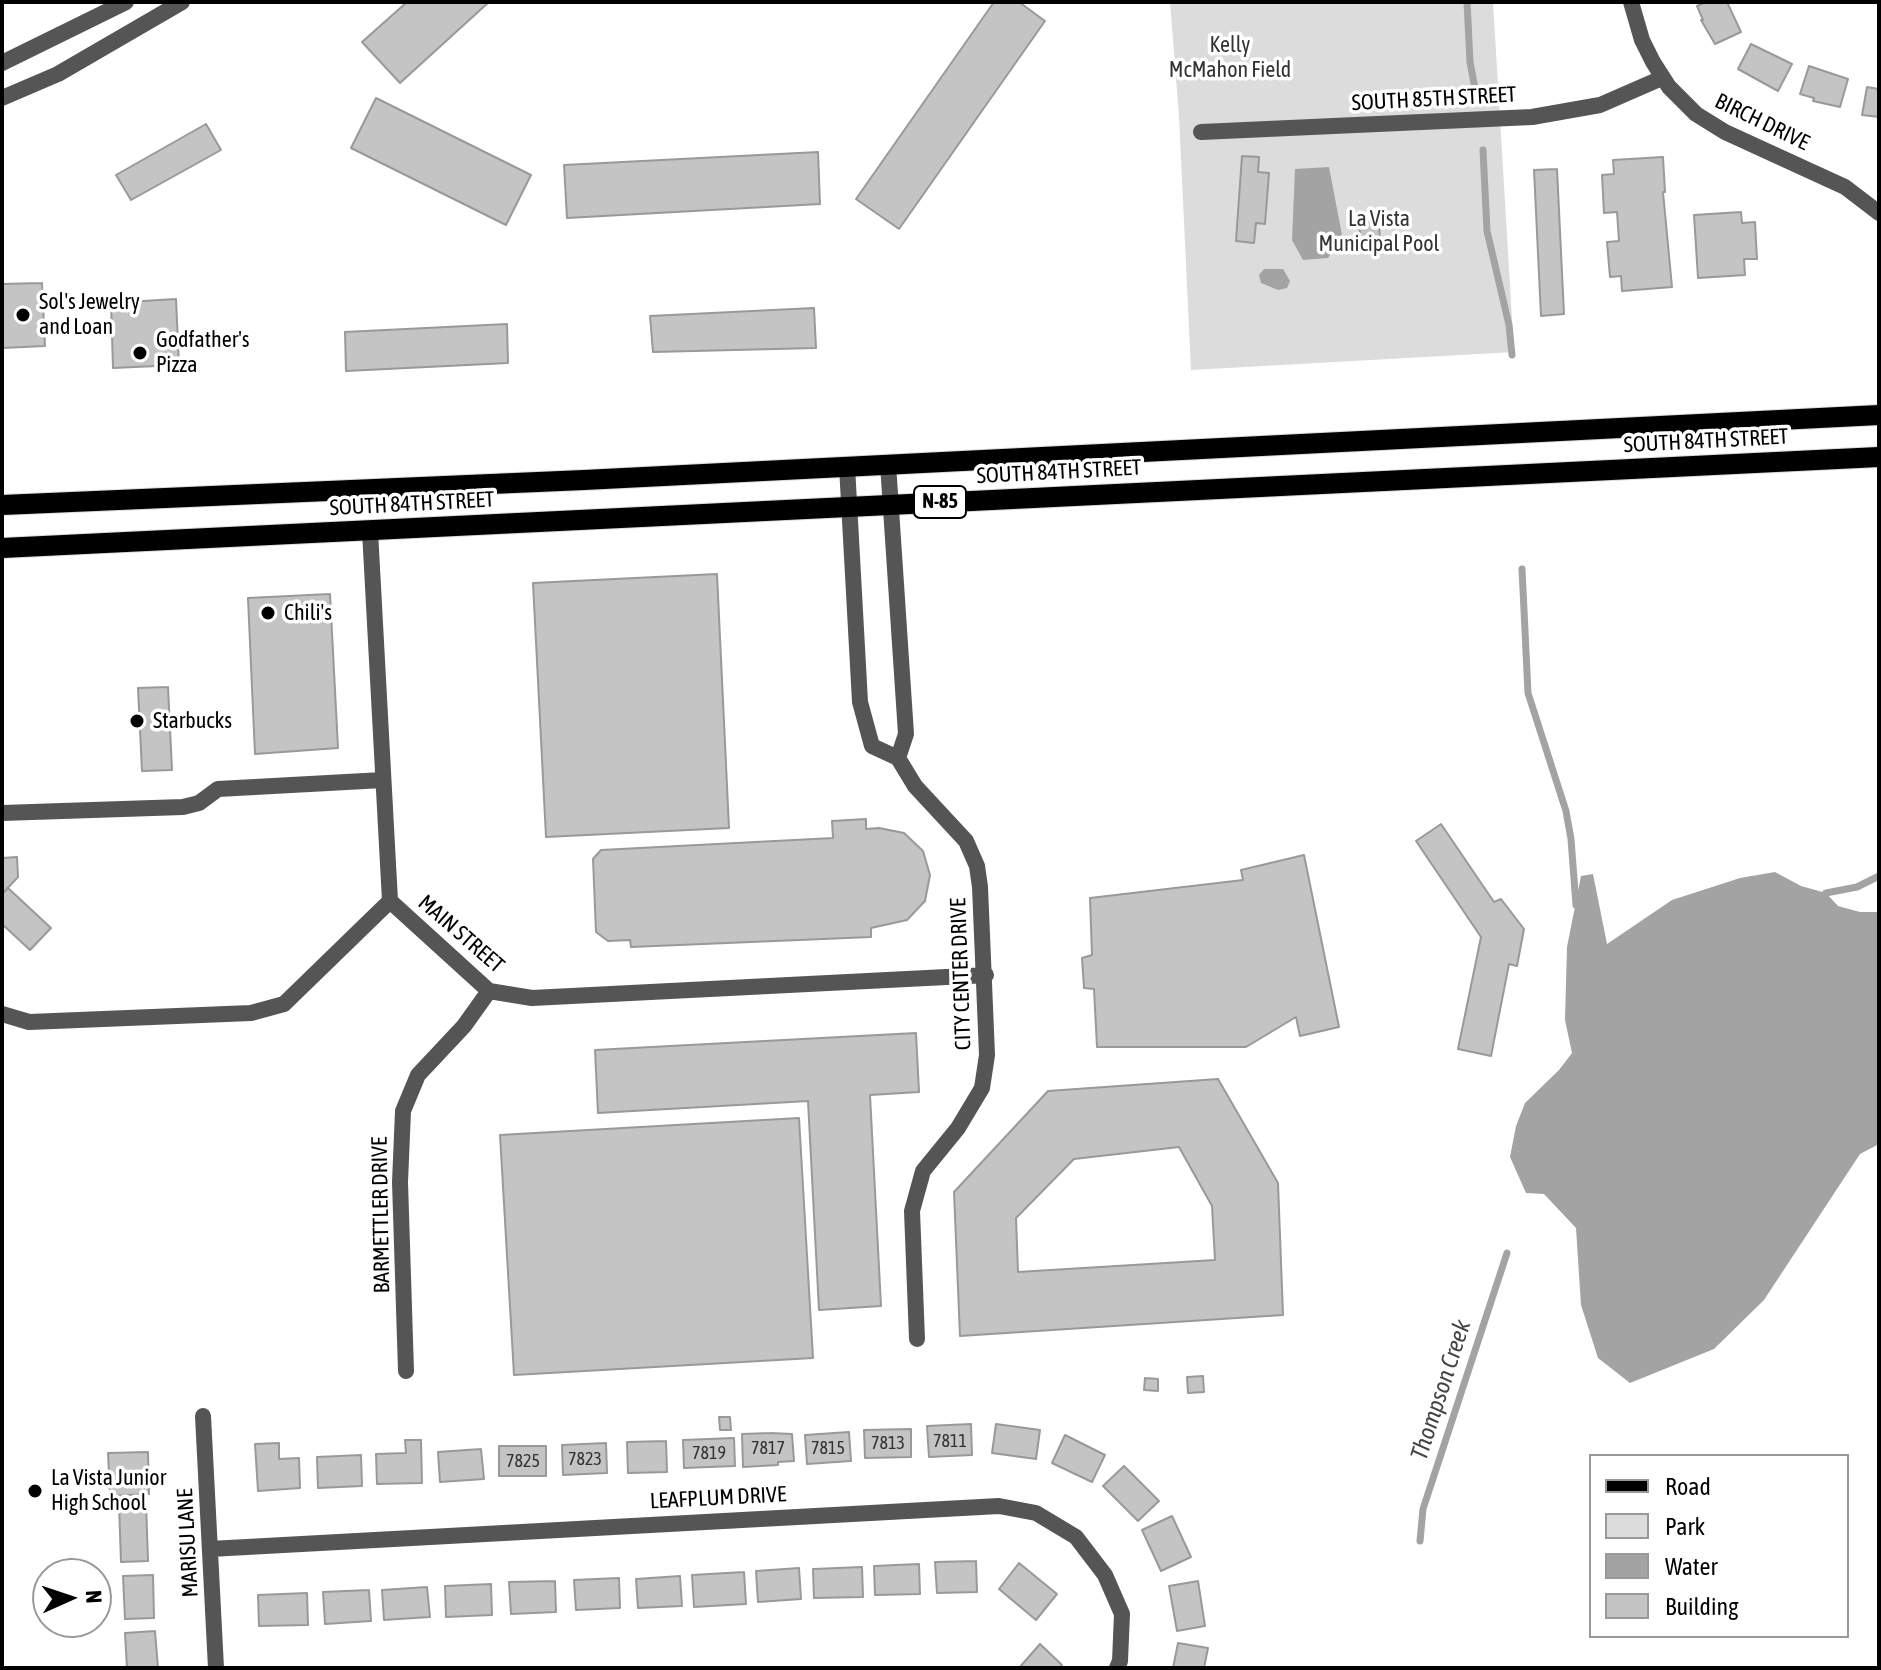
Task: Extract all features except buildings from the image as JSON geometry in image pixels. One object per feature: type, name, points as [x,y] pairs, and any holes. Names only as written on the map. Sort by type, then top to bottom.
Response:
[{"type":"main road","name":"SOUTH 84TH STREET","points":[[2,505],[1879,415]]},
{"type":"main road","name":"SOUTH 84TH STREET","points":[[2,548],[1879,457]]},
{"type":"street","points":[[2,63],[126,2]]},
{"type":"street","points":[[2,98],[58,74],[182,2]]},
{"type":"street","name":"BIRCH DRIVE","points":[[1631,2],[1642,40],[1662,78],[1685,105],[1725,132],[1845,187],[1879,213]]},
{"type":"street","name":"SOUTH 85TH STREET","points":[[1201,132],[1544,115],[1600,105],[1662,78]]},
{"type":"street","points":[[888,464],[906,734],[898,758]]},
{"type":"street","name":"CITY CENTER DRIVE","points":[[847,466],[860,702],[872,746],[898,758],[915,786],[966,841],[972,852],[980,887],[987,1055],[982,1088],[958,1128],[923,1171],[912,1211],[917,1339]]},
{"type":"street","points":[[370,531],[390,901]]},
{"type":"street","points":[[2,813],[183,807],[199,803],[218,789],[383,780]]},
{"type":"street","name":"MAIN STREET","points":[[2,1014],[29,1022],[251,1013],[284,1004],[390,901],[489,991],[532,998],[986,975]]},
{"type":"street","name":"BARMETTLER DRIVE","points":[[406,1371],[400,1182],[403,1111],[418,1075],[464,1026],[489,991]]},
{"type":"street","name":"MARISU LANE","points":[[203,1416],[216,1668]]},
{"type":"street","name":"LEAFPLUM DRIVE","points":[[210,1549],[999,1506],[1036,1513],[1076,1537],[1105,1575],[1122,1614],[1117,1668]]},
{"type":"green space","name":"La Vista Municipal Pool","points":[[1170,2],[1493,2],[1514,352],[1191,370],[1179,116]]},
{"type":"water","points":[[1329,167],[1342,235],[1328,258],[1303,260],[1292,240],[1295,169]]},
{"type":"water","points":[[1264,269],[1283,269],[1290,281],[1287,288],[1278,290],[1261,283],[1259,275]]},
{"type":"water","points":[[1775,872],[1801,886],[1826,893],[1838,906],[1860,912],[1879,912],[1879,1144],[1860,1154],[1764,1300],[1714,1349],[1630,1383],[1598,1358],[1581,1305],[1576,1228],[1544,1194],[1526,1193],[1510,1157],[1516,1126],[1525,1103],[1572,1053],[1565,1020],[1567,947],[1581,876],[1593,874],[1607,944],[1672,900],[1740,878]]},
{"type":"waterway","points":[[1467,2],[1470,62],[1476,94]]},
{"type":"waterway","points":[[1483,150],[1487,231],[1509,325],[1512,355]]},
{"type":"waterway","points":[[1522,569],[1528,693],[1566,811],[1576,905]]},
{"type":"waterway","points":[[1826,893],[1857,887],[1879,876]]},
{"type":"waterway","name":"Thompson Creek","points":[[1420,1541],[1423,1509],[1507,1253]]},
{"type":"place","name":"Sol's Jewelry and Loan","points":[[23,315]]},
{"type":"place","name":"Godfather's Pizza","points":[[140,353]]},
{"type":"place","name":"Chili's","points":[[268,613]]},
{"type":"place","name":"Starbucks","points":[[137,721]]},
{"type":"place","name":"La Vista Junior High School","points":[[35,1491]]},
{"type":"park label","name":"Kelly McMahon Field","points":[[1230,58]]}]
